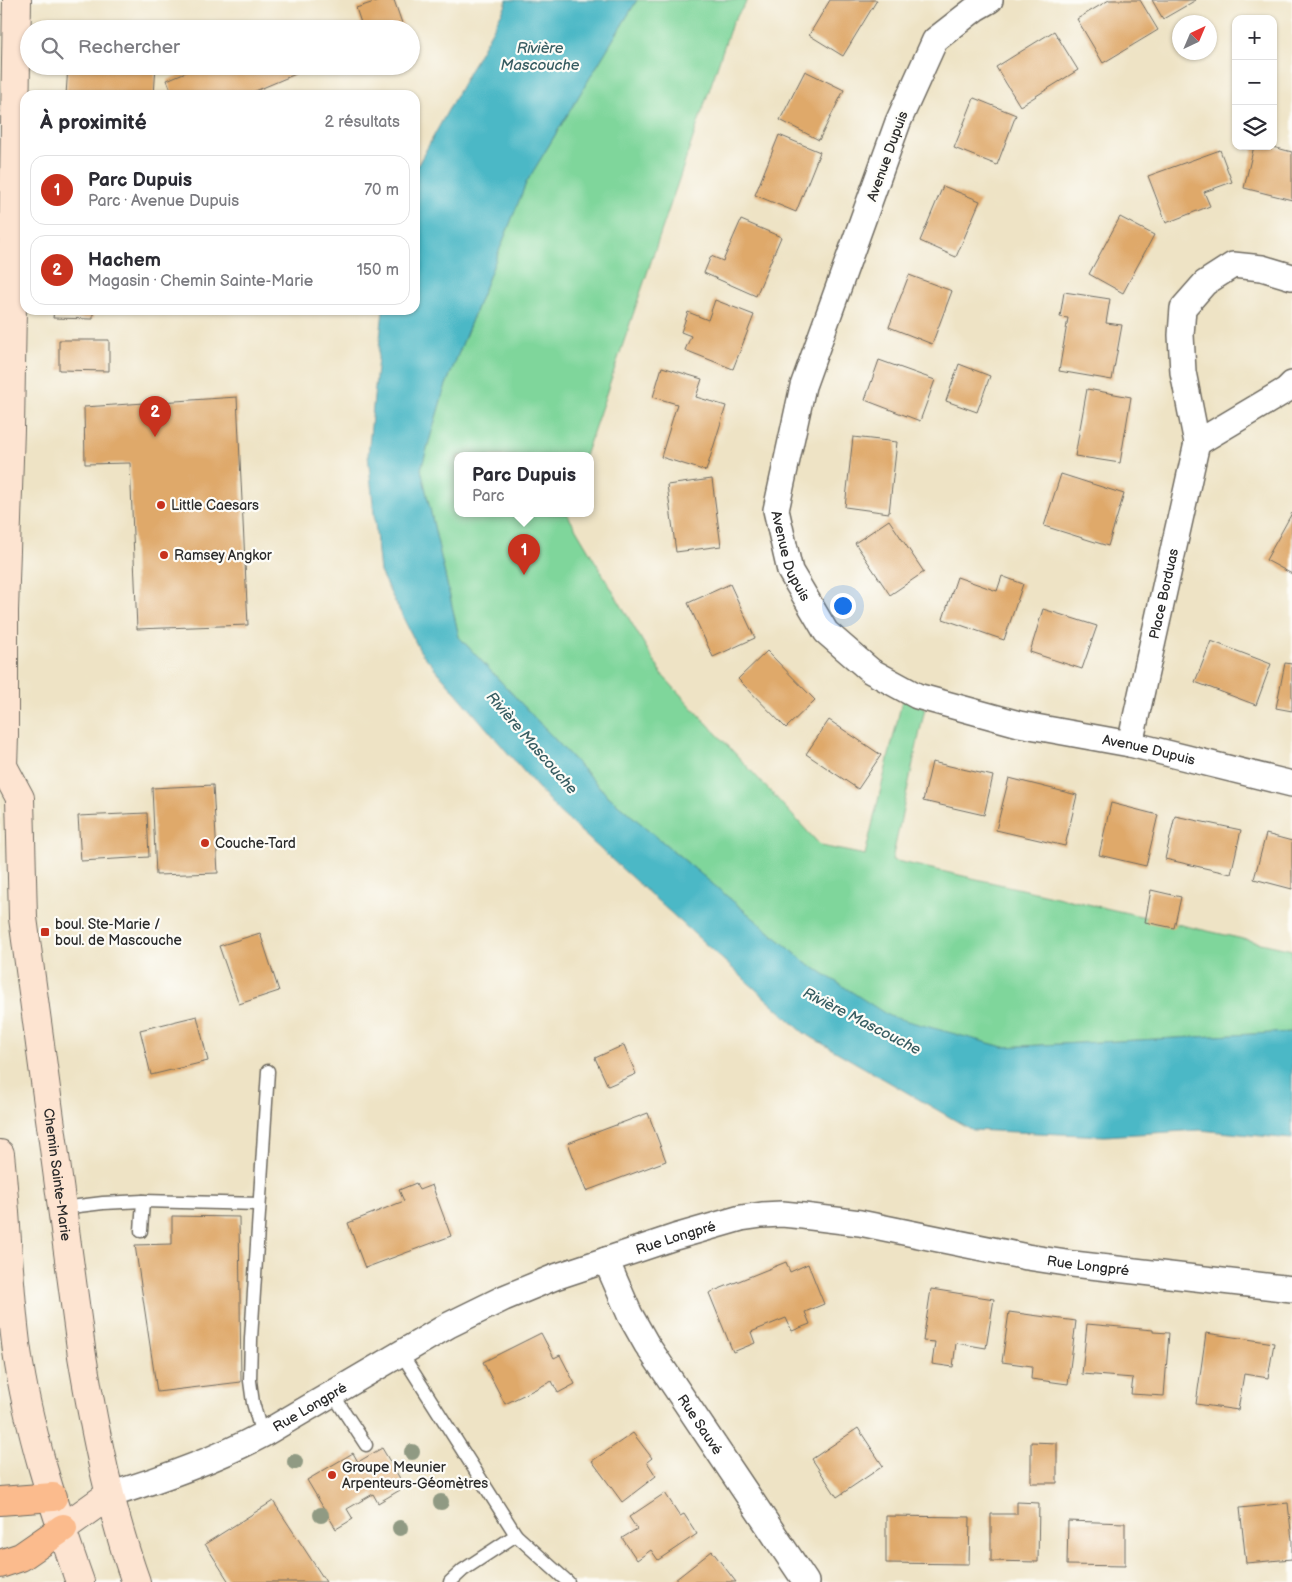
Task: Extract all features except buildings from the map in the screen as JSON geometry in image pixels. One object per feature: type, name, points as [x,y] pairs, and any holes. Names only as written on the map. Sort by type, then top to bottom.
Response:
[{"type":"highway","points":[[0,1500],[53,1498]]},
{"type":"highway","points":[[0,1564],[21,1557],[63,1528]]},
{"type":"main road","name":"Chemin Sainte-Marie","points":[[17,0],[10,429],[1,768],[10,799],[11,864],[24,918],[83,1365],[94,1427],[110,1495],[136,1582]]},
{"type":"main road","points":[[0,1154],[10,1290],[17,1352],[36,1442],[80,1582]]},
{"type":"main road","name":"Rue Longpré","points":[[53,1498],[110,1495]]},
{"type":"main road","name":"Rue Longpré","points":[[63,1528],[110,1495]]},
{"type":"street","name":"Avenue Dupuis","points":[[990,0],[976,8],[935,40],[898,122],[803,386],[776,510],[790,570],[826,632],[872,671],[917,696],[1020,724],[1130,744],[1292,784]]},
{"type":"street","name":"Place Borduas","points":[[1130,744],[1197,443],[1183,372],[1183,308],[1205,283],[1233,265],[1262,268],[1292,278]]},
{"type":"street","points":[[1197,443],[1286,390],[1292,384]]},
{"type":"street","name":"Rue Longpré","points":[[110,1495],[193,1468],[235,1449],[449,1325],[504,1298],[555,1277],[675,1237],[741,1218],[782,1214],[860,1223],[1027,1257],[1292,1289]]},
{"type":"street","name":"Rue Sauvé","points":[[606,1260],[630,1315],[647,1345],[806,1582]]},
{"type":"lane","points":[[262,1435],[252,1403],[250,1381],[268,1071]]},
{"type":"lane","points":[[141,1231],[143,1201]]},
{"type":"lane","points":[[62,1208],[143,1201],[260,1204]]},
{"type":"lane","points":[[401,1353],[516,1535],[568,1582]]},
{"type":"lane","points":[[332,1394],[366,1445]]},
{"type":"lane","points":[[450,1582],[463,1570],[516,1535]]},
{"type":"green space","points":[[637,0],[748,0],[732,23],[586,452],[454,452],[454,517],[569,517],[663,676],[821,846],[865,855],[903,697],[925,708],[892,860],[1292,950],[1292,1032],[1003,1047],[889,1017],[804,961],[607,795],[459,637],[421,469],[444,390],[526,183]]},
{"type":"water","name":"Rivière Mascouche","points":[[507,0],[637,0],[526,183],[444,390],[421,469],[459,637],[607,795],[804,961],[889,1016],[1003,1047],[1292,1032],[1292,1139],[1200,1130],[1105,1136],[972,1130],[804,1033],[557,810],[420,651],[380,572],[368,455],[382,315],[420,315],[420,161],[505,7]]},
{"type":"place","name":"Hachem","points":[[155,437]]},
{"type":"place","name":"Little Caesars","points":[[161,505]]},
{"type":"place","name":"Ramsey Angkor","points":[[164,555]]},
{"type":"place","name":"Parc Dupuis","points":[[524,575]]},
{"type":"place","name":"Couche-Tard","points":[[205,843]]},
{"type":"place","name":"boul. Ste-Marie / boul. de Mascouche","points":[[45,932]]},
{"type":"place","name":"Groupe Meunier Arpenteurs-Géomètres","points":[[332,1475]]}]
